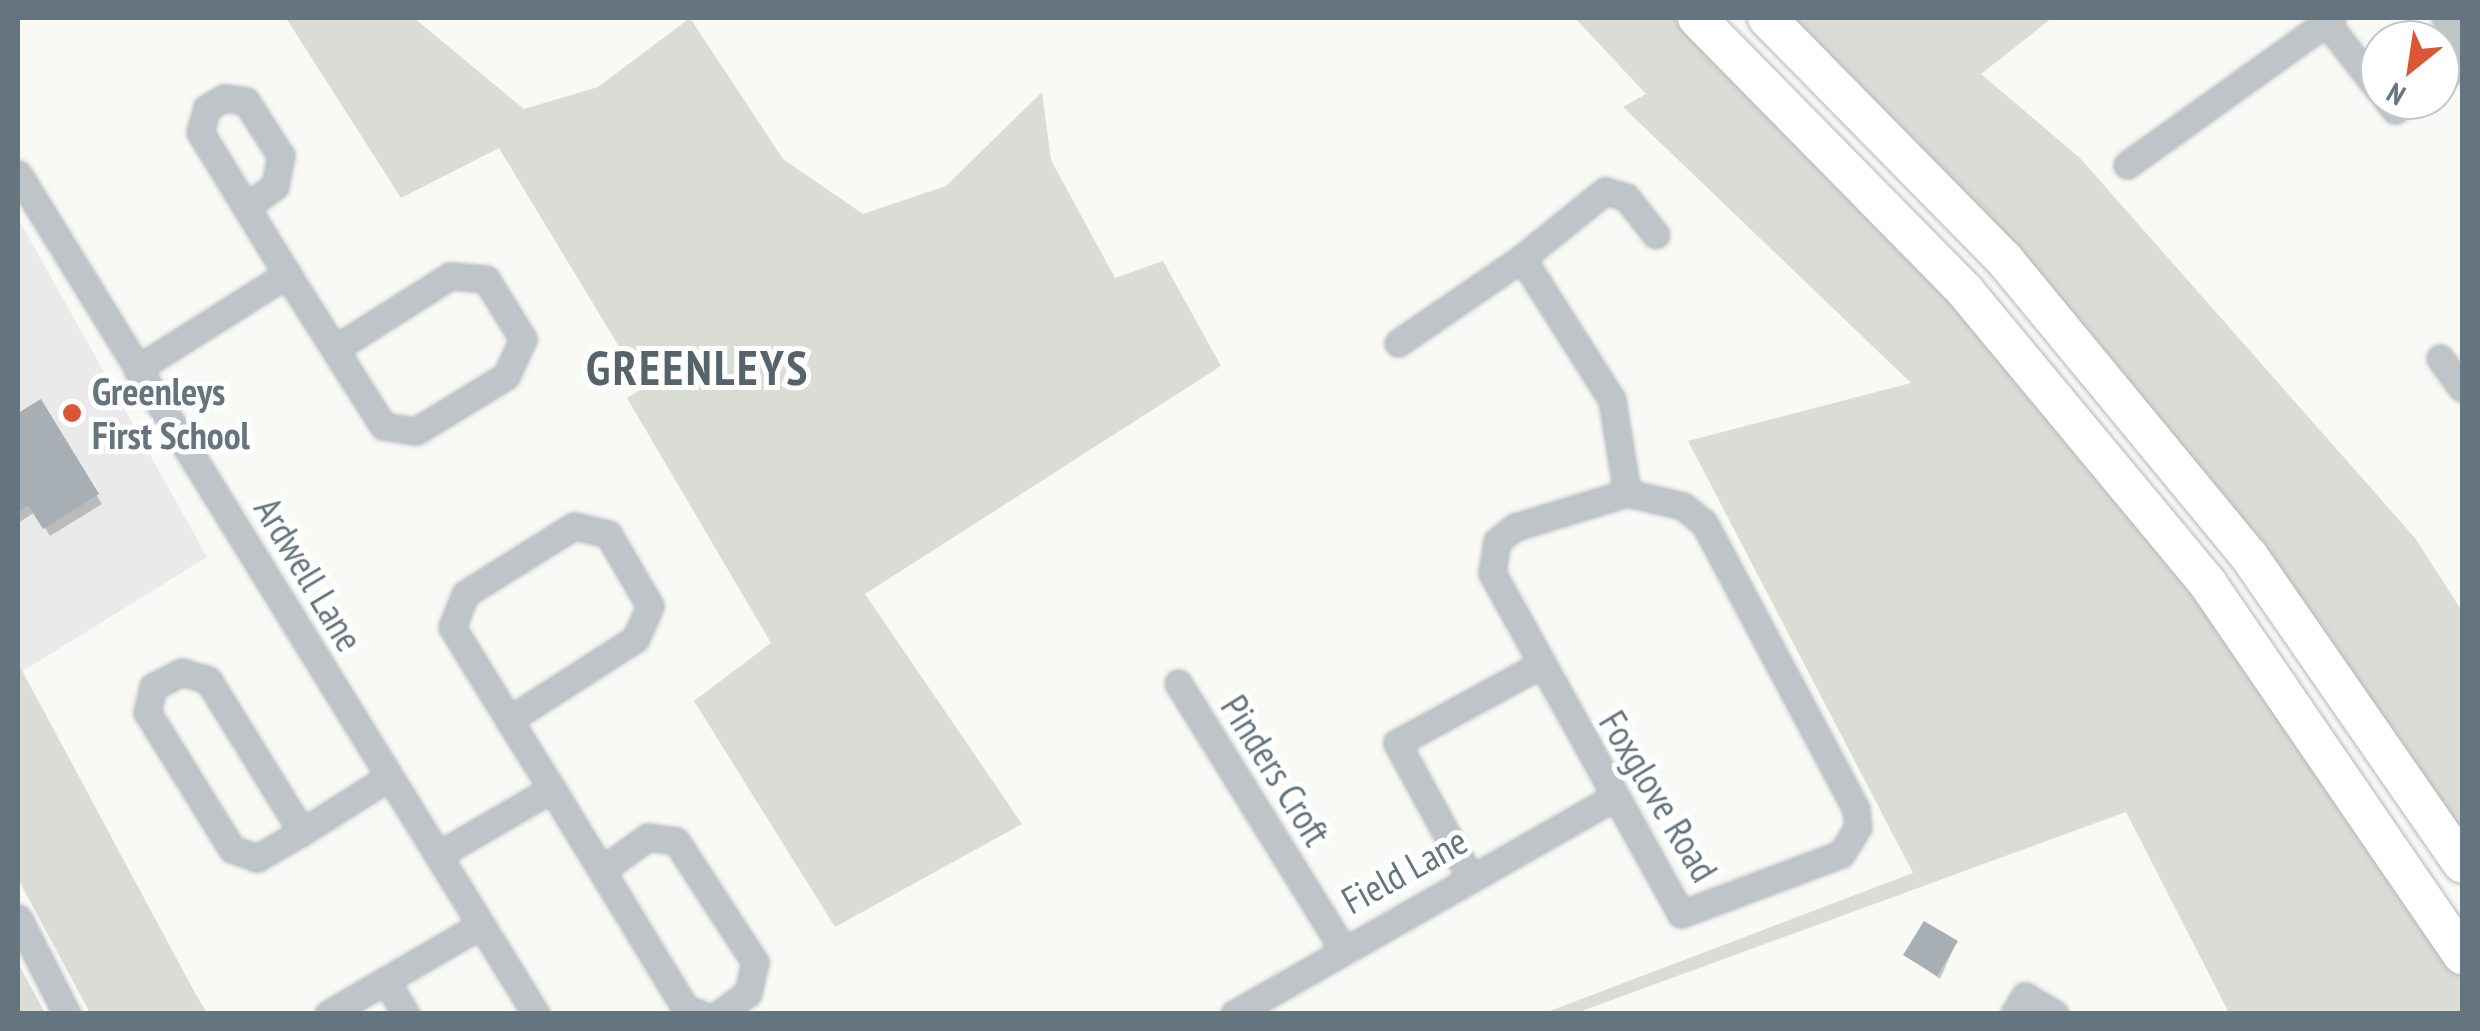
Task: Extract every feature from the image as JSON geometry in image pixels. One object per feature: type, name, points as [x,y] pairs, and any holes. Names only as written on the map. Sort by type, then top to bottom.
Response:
[{"type":"highway","points":[[1696,18],[1965,291],[2196,570],[2462,956]]},
{"type":"highway","points":[[1768,18],[2004,259],[2249,556],[2462,864]]},
{"type":"street","points":[[2445,18],[2462,40]]},
{"type":"street","points":[[2127,165],[2329,20],[2360,63]]},
{"type":"street","name":"Ardwell Lane","points":[[18,174],[536,1014]]},
{"type":"street","points":[[1398,342],[1522,258],[1605,191],[1626,197],[1656,235]]},
{"type":"street","points":[[246,207],[384,426],[416,431],[506,376],[523,339],[486,278],[450,276],[336,348]]},
{"type":"street","points":[[1522,258],[1612,400],[1627,493]]},
{"type":"street","points":[[137,368],[287,274]]},
{"type":"street","points":[[2440,358],[2462,388]]},
{"type":"street","name":"Foxglove Road","points":[[1627,493],[1683,506],[1704,524],[1856,809],[1858,827],[1841,854],[1681,914],[1540,666],[1492,573],[1496,542],[1515,527],[1627,493]]},
{"type":"street","points":[[509,720],[636,639],[650,606],[608,534],[574,526],[465,594],[452,627],[685,1008],[701,1014]]},
{"type":"street","points":[[1470,877],[1397,743],[1540,666]]},
{"type":"street","points":[[302,832],[208,680],[182,672],[153,687],[146,712],[232,849],[257,858],[302,832],[389,777]]},
{"type":"street","name":"Pinders Croft","points":[[1178,683],[1342,947]]},
{"type":"street","points":[[438,854],[552,788]]},
{"type":"street","name":"Field Lane","points":[[1234,1014],[1342,947],[1613,798]]},
{"type":"street","points":[[602,870],[648,837],[676,840],[755,962],[748,993],[719,1014]]},
{"type":"street","points":[[18,918],[67,1014]]},
{"type":"street","points":[[328,1014],[481,925]]},
{"type":"street","points":[[386,981],[406,1014]]},
{"type":"street","points":[[2014,1014],[2025,996],[2056,1014]]},
{"type":"shaded area","points":[[286,18],[414,18],[524,109],[598,87],[690,18],[783,159],[863,214],[946,186],[1042,92],[1051,160],[1115,278],[1163,261],[1221,366],[865,594],[1022,824],[835,927],[694,701],[771,643],[627,398],[644,388],[499,148],[401,198]]},
{"type":"shaded area","points":[[1575,18],[1697,18],[2208,584],[2462,955],[2462,1013],[2229,1013],[2126,812],[1576,1013],[1542,1014],[1913,873],[1688,441],[1911,383],[1623,107],[1646,94]]},
{"type":"shaded area","points":[[1768,18],[2052,18],[1981,74],[2080,158],[2415,538],[2462,611],[2462,864],[2249,556]]},
{"type":"shaded area","name":"Greenleys First School","points":[[18,218],[207,557],[23,671],[18,663]]},
{"type":"shaded area","points":[[18,663],[207,1013],[90,1013],[18,879]]},
{"type":"shaded area","points":[[18,963],[45,1013],[18,1013]]},
{"type":"building","points":[[41,399],[99,494],[43,529],[28,505],[18,512],[18,413]]},
{"type":"building","points":[[1924,921],[1958,941],[1937,976],[1903,955]]},
{"type":"place","name":"Greenleys First School","points":[[72,413]]},
{"type":"district","name":"GREENLEYS","points":[[698,368]]}]
